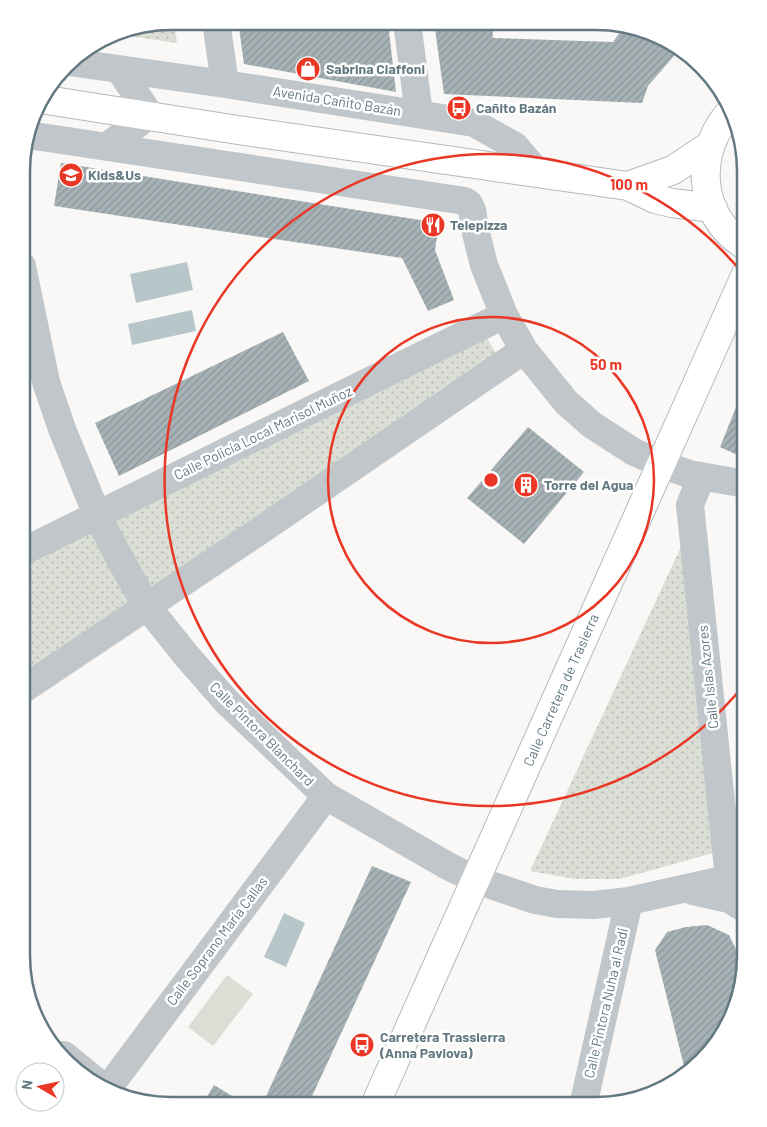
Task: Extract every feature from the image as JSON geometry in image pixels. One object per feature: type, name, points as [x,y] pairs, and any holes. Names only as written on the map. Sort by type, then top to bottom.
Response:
[{"type":"main road","points":[[50,101],[238,130],[628,186],[655,199],[713,208]]},
{"type":"main road","points":[[726,118],[720,124],[709,146],[705,177],[707,193],[713,208],[725,228],[737,238]]},
{"type":"main road","points":[[628,186],[673,170],[709,146]]},
{"type":"main road","name":"Calle Carretera de Trasierra","points":[[379,1097],[737,294]]},
{"type":"street","points":[[217,30],[224,84]]},
{"type":"street","points":[[408,30],[419,114]]},
{"type":"street","name":"Avenida Cañito Bazán","points":[[80,64],[474,123],[515,146],[538,173]]},
{"type":"street","points":[[107,146],[150,116],[119,69]]},
{"type":"street","points":[[35,136],[459,200],[469,204],[484,264],[504,316],[524,350],[566,402],[592,425],[622,445],[661,464],[701,477],[737,483]]},
{"type":"street","name":"Calle Pintora Blanchard","points":[[30,305],[46,382],[62,429],[97,515],[146,605],[227,702],[326,796],[476,880],[535,900],[556,904],[594,905],[629,901],[737,877]]},
{"type":"street","name":"Calle Policía Local Marisol Muñoz","points":[[30,548],[504,316]]},
{"type":"street","points":[[30,685],[146,605],[258,532],[524,350]]},
{"type":"street","name":"Calle Islas Azores","points":[[701,477],[690,505],[737,877]]},
{"type":"street","name":"Calle Soprano María Callas","points":[[112,1083],[326,796]]},
{"type":"street","points":[[684,890],[718,895],[737,904]]},
{"type":"street","name":"Calle Pintora Nuha al Radi","points":[[586,1097],[629,901]]},
{"type":"shaded area","points":[[175,30],[177,43],[131,36],[153,31]]},
{"type":"shaded area","points":[[187,262],[193,290],[136,303],[130,274]]},
{"type":"shaded area","points":[[192,310],[196,331],[132,345],[128,324]]},
{"type":"shaded area","points":[[485,334],[499,359],[30,674],[30,555]]},
{"type":"shaded area","points":[[687,534],[720,851],[620,879],[575,879],[530,871]]},
{"type":"shaded area","points":[[284,913],[305,923],[286,967],[264,957]]},
{"type":"shaded area","points":[[227,975],[253,994],[213,1046],[188,1027]]},
{"type":"building","points":[[239,30],[389,30],[396,92],[244,64]]},
{"type":"building","points":[[435,30],[492,30],[493,38],[613,42],[621,33],[650,41],[675,55],[648,86],[642,103],[444,94]]},
{"type":"building","points":[[61,163],[439,223],[435,250],[454,300],[428,311],[402,258],[54,206]]},
{"type":"building","points":[[283,332],[309,381],[119,476],[95,423]]},
{"type":"building","points":[[737,405],[737,455],[720,447]]},
{"type":"building","name":"Torre del Agua","points":[[528,427],[584,472],[524,544],[467,498]]},
{"type":"building","points":[[372,866],[411,882],[312,1097],[266,1097]]},
{"type":"building","points":[[707,925],[729,935],[737,952],[737,965],[729,1001],[722,1018],[702,1049],[684,1066],[655,950],[667,932],[686,927]]},
{"type":"building","points":[[214,1085],[234,1097],[207,1097]]},
{"type":"place","name":"Sabrina Ciaffoni","points":[[308,69]]},
{"type":"place","name":"Cañito Bazán","points":[[459,108]]},
{"type":"place","name":"Kids&Us","points":[[71,175]]},
{"type":"place","name":"Telepizza","points":[[433,225]]},
{"type":"place","name":"Torre del Agua","points":[[526,485]]},
{"type":"place","name":"Carretera Trassierra (Anna Pavlova)","points":[[362,1045]]}]
